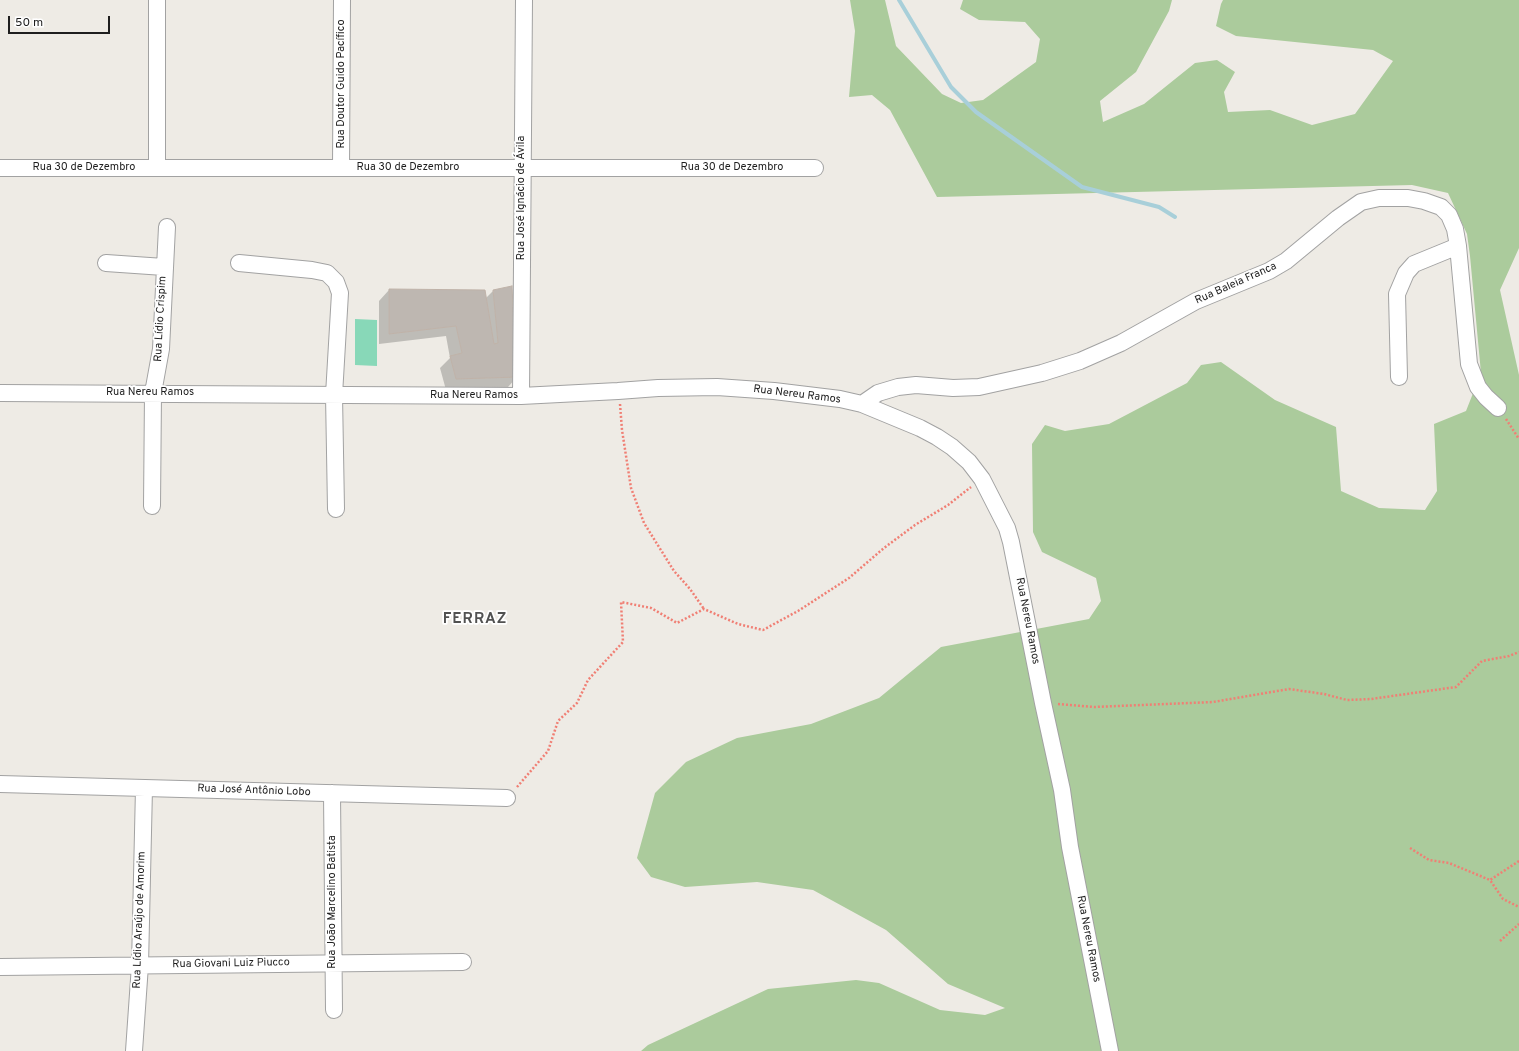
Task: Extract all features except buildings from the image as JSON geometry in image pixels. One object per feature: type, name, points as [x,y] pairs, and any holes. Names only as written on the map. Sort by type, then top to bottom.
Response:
[{"type":"street","points":[[157,0],[157,168]]},
{"type":"street","name":"Rua Doutor Guido Pacífico","points":[[341,168],[342,0]]},
{"type":"street","name":"Rua José Ignácio de Ávila","points":[[521,396],[524,0]]},
{"type":"street","name":"Rua 30 de Dezembro","points":[[0,168],[815,168]]},
{"type":"street","name":"Rua Baleia Franca","points":[[862,404],[878,393],[898,386],[916,385],[953,388],[979,387],[1042,373],[1080,361],[1121,343],[1196,301],[1269,271],[1286,261],[1338,218],[1361,202],[1379,198],[1408,198],[1441,206],[1449,215],[1455,229],[1458,246],[1469,364],[1478,387],[1498,408]]},
{"type":"street","name":"Rua Lídio Crispim","points":[[152,506],[153,393],[161,349],[167,227]]},
{"type":"street","points":[[1399,377],[1397,294],[1406,273],[1414,264],[1458,246]]},
{"type":"street","points":[[106,263],[164,267]]},
{"type":"street","points":[[239,263],[327,273],[336,282],[340,293],[334,395],[336,509]]},
{"type":"street","name":"Rua Nereu Ramos","points":[[0,393],[521,396],[658,388],[716,387],[774,391],[840,399],[862,404],[920,428],[937,437],[952,447],[969,462],[982,479],[1007,528],[1011,542],[1062,790],[1070,847],[1110,1051]]},
{"type":"street","name":"Rua José Antônio Lobo","points":[[0,784],[507,798]]},
{"type":"street","name":"Rua Lídio Araújo de Amorim","points":[[134,1051],[140,966],[144,788]]},
{"type":"street","name":"Rua João Marcelino Batista","points":[[332,793],[334,1010]]},
{"type":"street","name":"Rua Giovani Luiz Piucco","points":[[0,967],[463,962]]},
{"type":"path","points":[[618,391],[622,430],[631,488],[644,523],[674,570],[704,610],[738,624],[763,630],[798,611],[849,578],[890,543],[915,525],[948,505],[982,479]]},
{"type":"path","points":[[1498,408],[1519,439]]},
{"type":"path","points":[[507,798],[548,751],[558,721],[577,703],[588,680],[623,642],[621,602],[652,608],[677,623],[704,610]]},
{"type":"path","points":[[1043,702],[1094,707],[1213,702],[1289,689],[1324,694],[1347,700],[1371,699],[1456,687],[1482,660],[1509,656],[1519,652]]},
{"type":"path","points":[[1410,848],[1429,860],[1449,863],[1490,880],[1503,899],[1519,907]]},
{"type":"path","points":[[1490,880],[1519,861]]},
{"type":"path","points":[[1500,941],[1519,924]]},
{"type":"green space","points":[[850,0],[885,0],[896,46],[942,94],[961,103],[983,100],[1036,62],[1040,39],[1025,22],[979,20],[960,9],[963,0],[1172,0],[1169,11],[1136,72],[1100,101],[1103,122],[1144,104],[1195,63],[1217,60],[1235,72],[1224,92],[1228,112],[1270,110],[1312,125],[1355,114],[1393,61],[1373,50],[1236,36],[1216,26],[1223,0],[1519,0],[1519,248],[1500,290],[1519,375],[1519,1051],[641,1051],[648,1045],[768,989],[856,980],[879,983],[940,1010],[985,1015],[1005,1008],[948,984],[886,930],[813,890],[757,882],[685,887],[651,877],[637,858],[655,793],[686,762],[737,738],[811,724],[879,698],[941,647],[1089,619],[1101,601],[1096,578],[1042,552],[1033,532],[1032,444],[1045,425],[1065,431],[1109,424],[1187,383],[1201,365],[1221,362],[1275,400],[1336,427],[1341,491],[1379,508],[1425,510],[1437,491],[1434,424],[1466,411],[1481,373],[1467,234],[1448,193],[1412,185],[937,197],[890,110],[872,95],[849,97],[855,31]]},
{"type":"green space","points":[[355,319],[377,320],[377,366],[355,365]]},
{"type":"waterway","points":[[899,0],[951,87],[976,112],[1082,187],[1159,207],[1175,217]]},
{"type":"district","name":"FERRAZ","points":[[475,620]]}]
